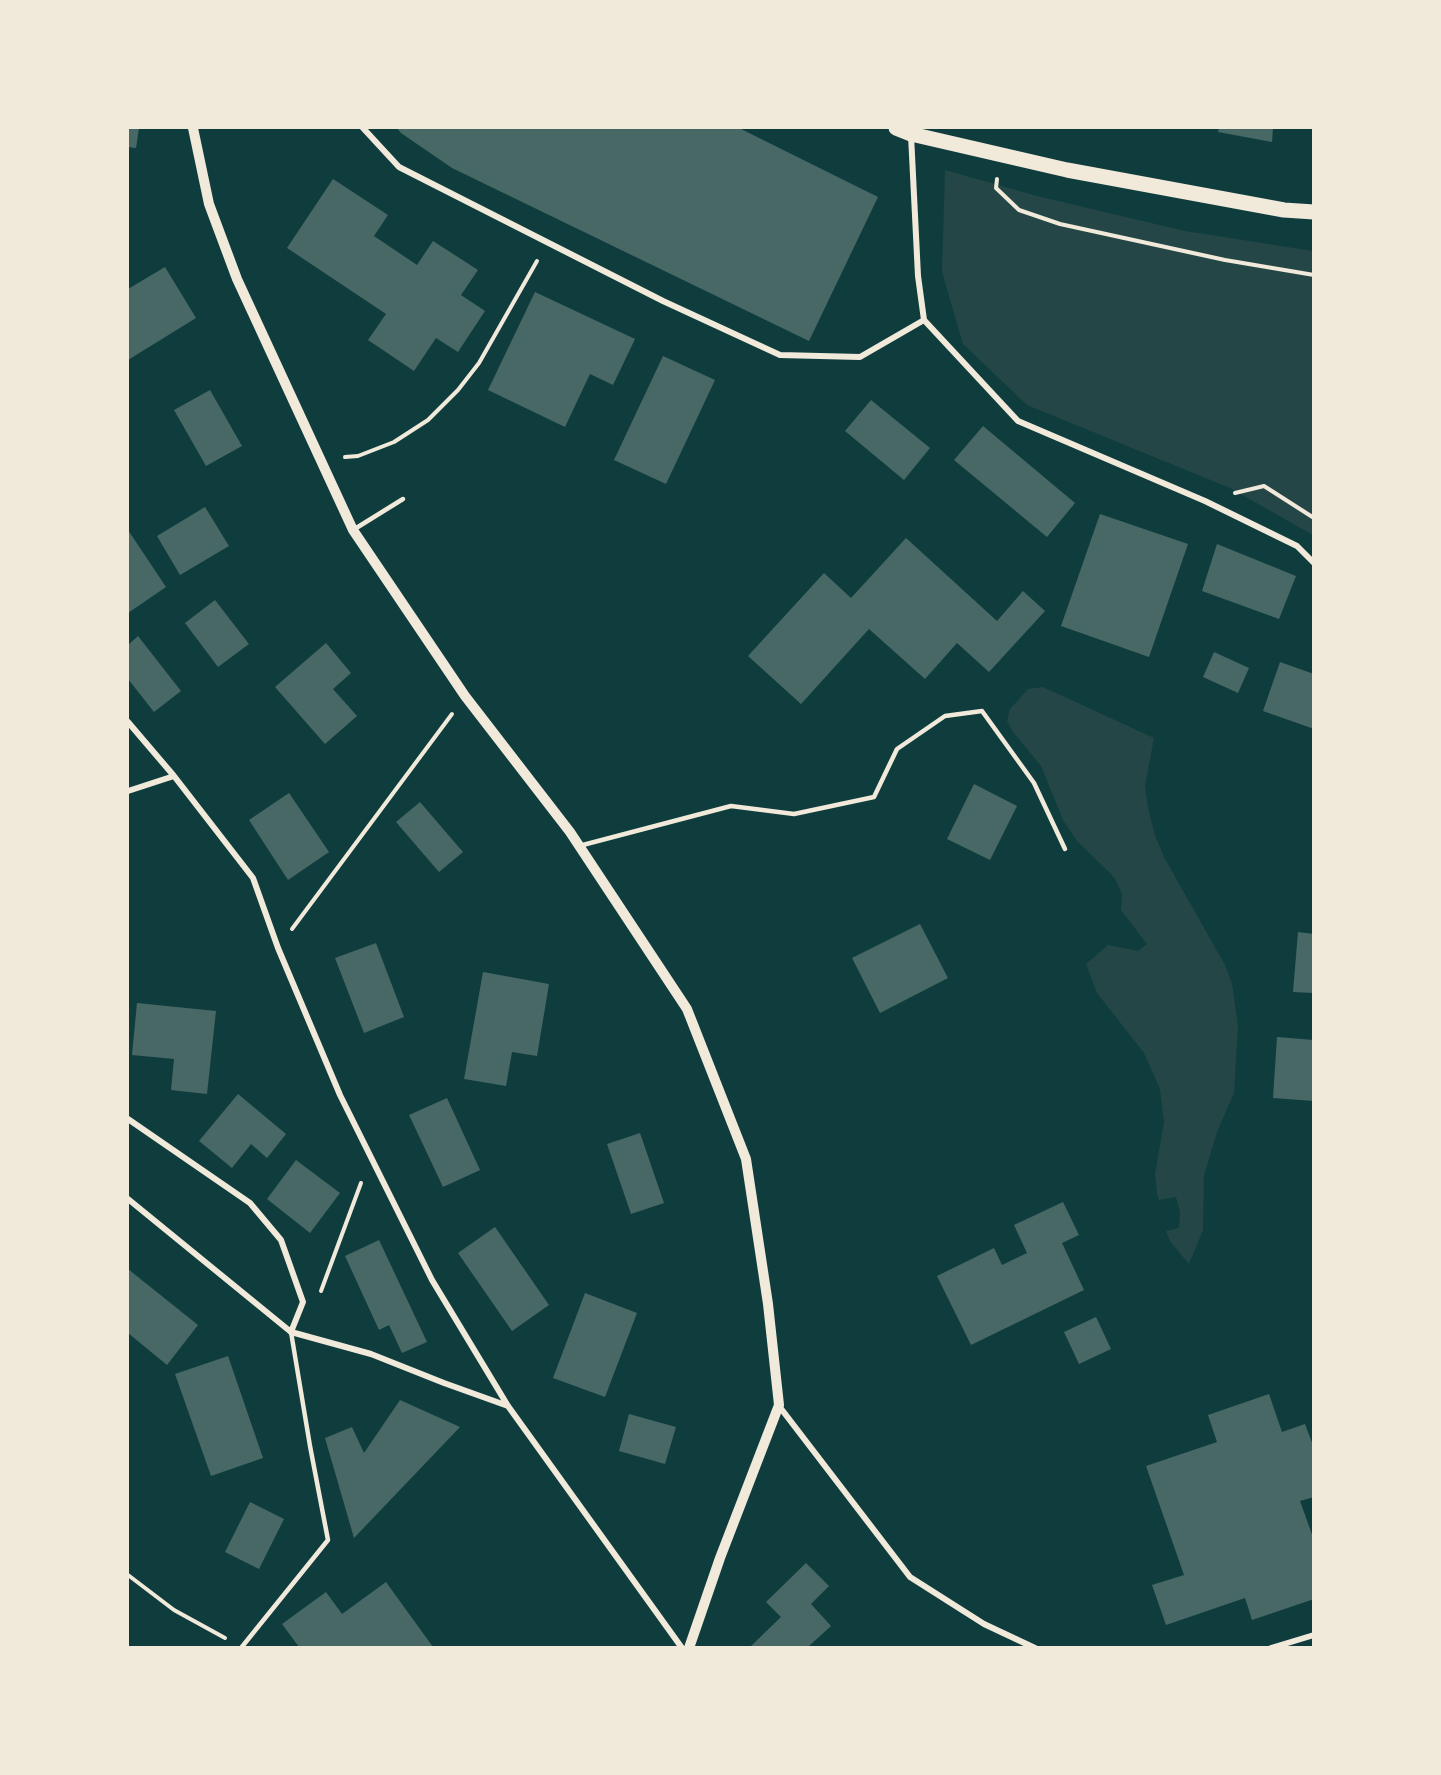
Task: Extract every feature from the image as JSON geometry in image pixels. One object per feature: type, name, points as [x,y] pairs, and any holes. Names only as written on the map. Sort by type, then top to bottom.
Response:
[{"type":"main road","points":[[896,128],[911,134],[1067,170],[1284,210],[1314,212]]},
{"type":"street","points":[[193,128],[209,204],[237,279],[353,530],[465,696],[579,846],[687,1009],[746,1159],[768,1304],[779,1406],[720,1558],[689,1647]]},
{"type":"street","points":[[363,128],[399,166],[663,301],[780,355],[860,357],[924,320]]},
{"type":"street","points":[[911,134],[918,276],[924,320],[1018,421],[1204,501],[1297,546],[1314,562]]},
{"type":"street","points":[[128,722],[174,776],[253,878],[278,948],[340,1095],[432,1280],[508,1406],[682,1647]]},
{"type":"street","points":[[128,791],[174,776]]},
{"type":"street","points":[[128,1119],[250,1203],[281,1240],[303,1302],[291,1332]]},
{"type":"street","points":[[128,1199],[291,1332],[370,1354],[508,1406]]},
{"type":"street","points":[[779,1406],[910,1577],[984,1624],[1035,1647]]},
{"type":"street","points":[[1271,1647],[1314,1635]]},
{"type":"lane","points":[[353,530],[403,499]]},
{"type":"lane","points":[[579,846],[731,806],[794,814],[874,797],[897,749],[945,716],[982,711],[1034,783],[1065,849]]},
{"type":"lane","points":[[241,1647],[328,1540],[291,1332]]},
{"type":"path","points":[[999,154],[996,188],[1019,210],[1060,224],[1225,260],[1314,275]]},
{"type":"path","points":[[358,456],[393,442],[428,420],[458,390],[479,363],[548,242]]},
{"type":"path","points":[[1204,501],[1264,486],[1314,518]]},
{"type":"path","points":[[278,948],[465,696]]},
{"type":"path","points":[[320,1294],[371,1157]]},
{"type":"path","points":[[128,1575],[174,1610],[241,1647]]},
{"type":"shaded area","points":[[945,170],[1037,196],[1185,231],[1313,251],[1313,535],[1230,488],[1027,405],[963,344],[942,272]]},
{"type":"shaded area","points":[[1043,687],[1154,738],[1145,786],[1155,836],[1164,857],[1225,965],[1232,984],[1238,1026],[1234,1093],[1217,1132],[1204,1175],[1203,1230],[1189,1264],[1170,1241],[1166,1231],[1179,1228],[1180,1212],[1176,1197],[1159,1200],[1157,1194],[1155,1174],[1164,1122],[1160,1089],[1144,1053],[1097,993],[1086,964],[1108,945],[1138,951],[1147,944],[1121,910],[1122,895],[1117,882],[1077,841],[1063,820],[1041,766],[1013,732],[1007,721],[1010,709],[1028,689]]},
{"type":"building","points":[[128,128],[139,128],[136,148],[128,147]]},
{"type":"building","points":[[397,128],[739,128],[878,197],[809,341],[452,168]]},
{"type":"building","points":[[1219,128],[1273,128],[1272,142],[1218,132]]},
{"type":"building","points":[[333,179],[388,215],[374,236],[417,265],[433,241],[478,270],[461,295],[485,311],[458,352],[436,338],[414,371],[368,340],[386,314],[287,248]]},
{"type":"building","points":[[165,267],[196,318],[128,360],[128,289]]},
{"type":"building","points":[[535,292],[635,339],[613,385],[590,374],[565,427],[488,390]]},
{"type":"building","points":[[663,356],[715,380],[666,484],[614,460]]},
{"type":"building","points":[[210,390],[242,446],[206,466],[174,410]]},
{"type":"building","points":[[871,400],[930,448],[904,480],[845,431]]},
{"type":"building","points":[[983,426],[1075,503],[1047,537],[954,460]]},
{"type":"building","points":[[205,507],[229,546],[180,575],[157,536]]},
{"type":"building","points":[[1100,514],[1188,544],[1149,657],[1061,626]]},
{"type":"building","points":[[128,530],[166,587],[128,613]]},
{"type":"building","points":[[906,538],[997,621],[1023,591],[1045,611],[989,672],[957,643],[925,679],[869,629],[801,704],[748,656],[824,573],[851,598]]},
{"type":"building","points":[[1217,544],[1296,576],[1279,619],[1202,591]]},
{"type":"building","points":[[215,600],[249,644],[218,667],[185,623]]},
{"type":"building","points":[[138,636],[181,691],[154,712],[128,679],[128,645]]},
{"type":"building","points":[[326,643],[351,673],[333,689],[357,716],[325,744],[275,687]]},
{"type":"building","points":[[1214,652],[1249,668],[1238,693],[1203,677]]},
{"type":"building","points":[[1280,662],[1314,674],[1314,729],[1263,711]]},
{"type":"building","points":[[974,784],[1017,806],[990,860],[947,839]]},
{"type":"building","points":[[289,793],[329,852],[288,880],[249,820]]},
{"type":"building","points":[[420,802],[463,852],[439,872],[396,822]]},
{"type":"building","points":[[920,924],[948,978],[880,1013],[852,958]]},
{"type":"building","points":[[1298,932],[1314,934],[1314,993],[1293,992]]},
{"type":"building","points":[[376,943],[404,1017],[364,1033],[335,958]]},
{"type":"building","points":[[483,972],[549,984],[537,1056],[512,1052],[506,1086],[464,1079]]},
{"type":"building","points":[[137,1003],[216,1011],[207,1094],[171,1090],[174,1059],[132,1055]]},
{"type":"building","points":[[1277,1037],[1314,1040],[1314,1101],[1273,1098]]},
{"type":"building","points":[[238,1094],[286,1134],[267,1158],[251,1144],[232,1168],[199,1141]]},
{"type":"building","points":[[447,1098],[480,1170],[443,1187],[409,1115]]},
{"type":"building","points":[[640,1133],[664,1203],[631,1214],[607,1144]]},
{"type":"building","points":[[296,1160],[340,1193],[310,1233],[267,1199]]},
{"type":"building","points":[[1063,1202],[1079,1235],[1062,1243],[1084,1290],[971,1345],[937,1276],[994,1248],[1002,1265],[1027,1253],[1014,1225]]},
{"type":"building","points":[[495,1227],[549,1305],[512,1331],[458,1253]]},
{"type":"building","points":[[379,1240],[427,1342],[402,1353],[389,1325],[379,1330],[345,1256]]},
{"type":"building","points":[[128,1269],[198,1325],[167,1365],[128,1333]]},
{"type":"building","points":[[585,1293],[637,1313],[605,1397],[553,1378]]},
{"type":"building","points":[[1096,1317],[1111,1349],[1079,1364],[1064,1332]]},
{"type":"building","points":[[228,1356],[263,1458],[211,1476],[175,1374]]},
{"type":"building","points":[[1269,1394],[1282,1432],[1305,1424],[1314,1448],[1314,1497],[1300,1501],[1314,1540],[1314,1599],[1252,1620],[1245,1598],[1166,1625],[1152,1585],[1184,1575],[1146,1466],[1217,1442],[1208,1415]]},
{"type":"building","points":[[400,1400],[460,1427],[354,1538],[325,1438],[352,1427],[364,1453]]},
{"type":"building","points":[[629,1414],[676,1427],[665,1464],[619,1451]]},
{"type":"building","points":[[250,1502],[284,1519],[259,1569],[225,1552]]},
{"type":"building","points":[[806,1563],[829,1586],[811,1604],[831,1626],[808,1647],[750,1647],[781,1617],[766,1602]]},
{"type":"building","points":[[386,1582],[433,1647],[299,1647],[282,1624],[326,1592],[342,1614]]}]
